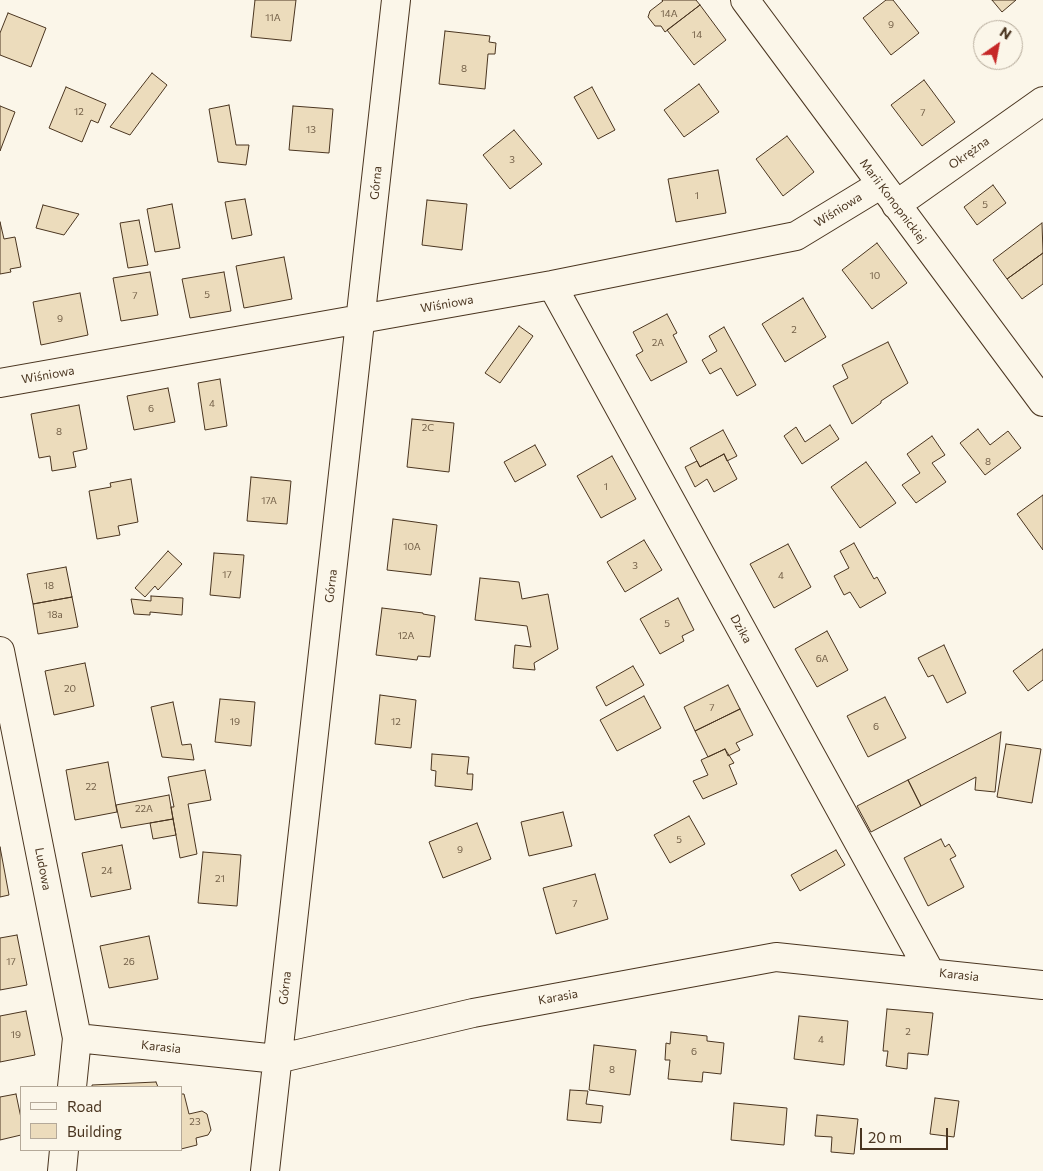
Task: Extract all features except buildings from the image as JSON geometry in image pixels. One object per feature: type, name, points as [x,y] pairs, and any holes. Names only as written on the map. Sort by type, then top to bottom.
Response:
[{"type":"street","name":"Górna","points":[[265,1171],[276,1059],[396,0]]},
{"type":"street","name":"Marii Konopnickiej","points":[[745,0],[1043,402]]},
{"type":"street","name":"Okrężna","points":[[888,195],[1043,101]]},
{"type":"street","name":"Wiśniowa","points":[[0,384],[552,285],[796,236],[888,195]]},
{"type":"street","name":"Dzika","points":[[552,285],[930,972]]},
{"type":"street","name":"Ludowa","points":[[0,651],[76,1038],[72,1086]]},
{"type":"street","name":"Karasia","points":[[76,1038],[276,1059],[473,1013],[776,957],[1043,985]]},
{"type":"street","points":[[62,1171],[64,1151]]}]
